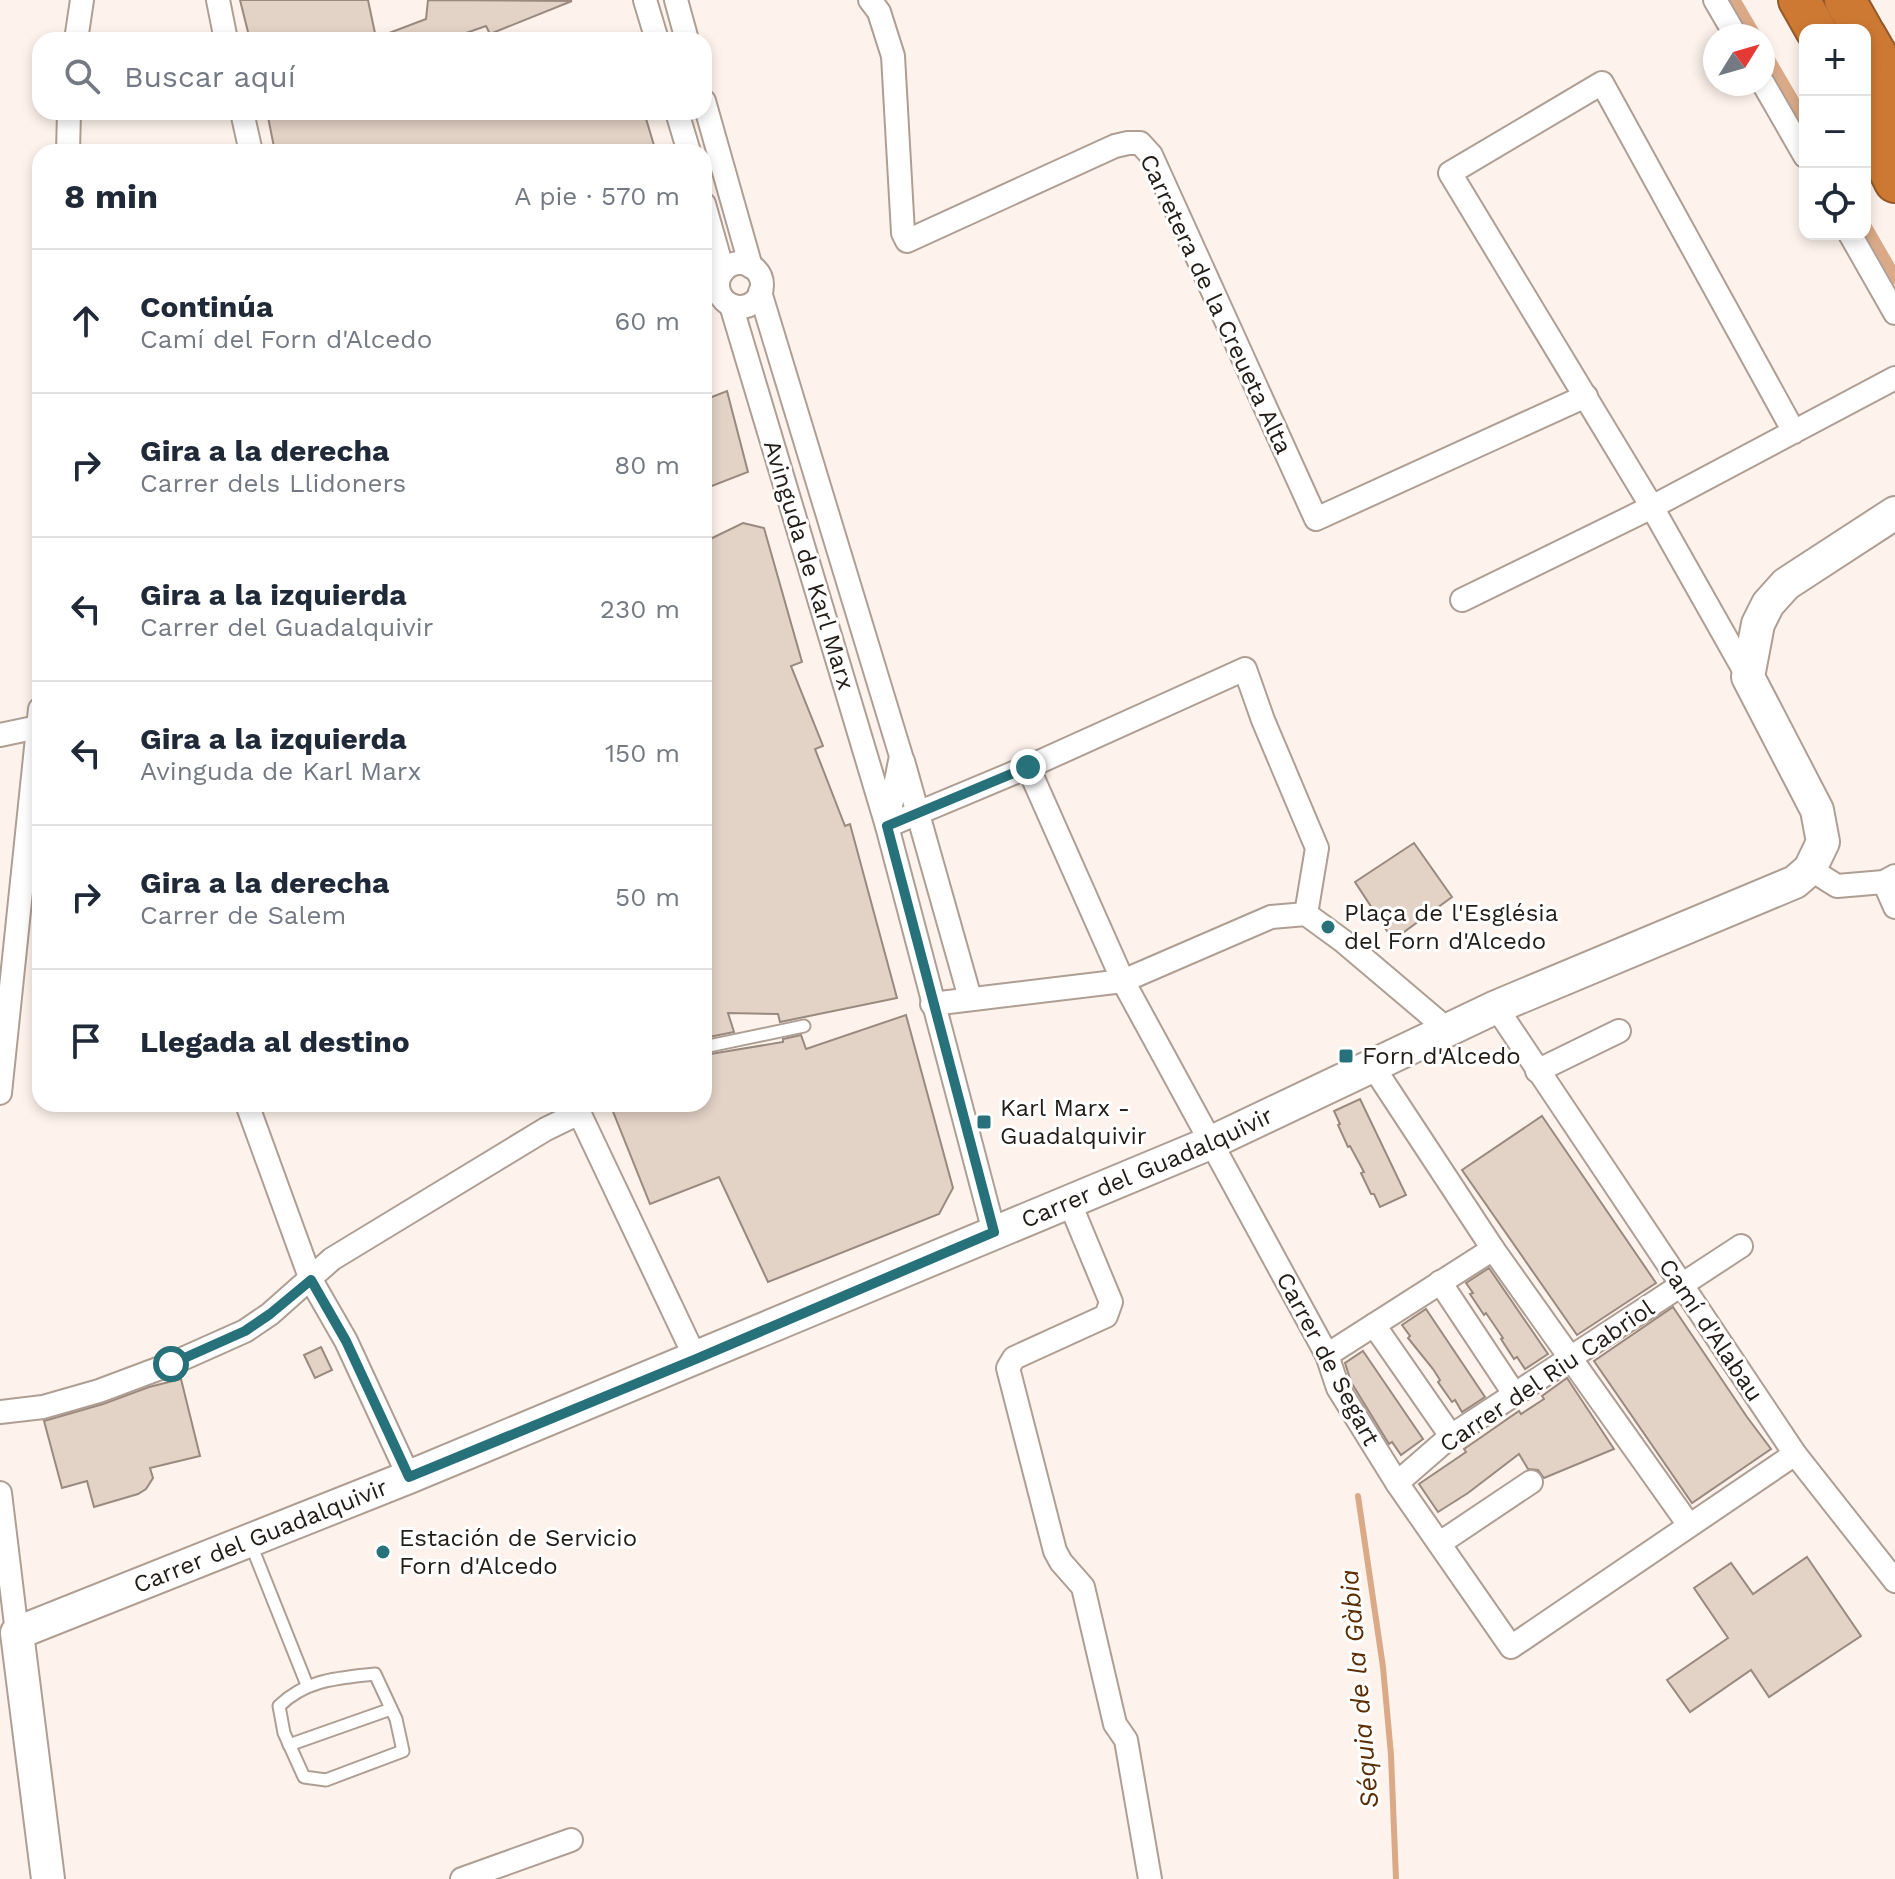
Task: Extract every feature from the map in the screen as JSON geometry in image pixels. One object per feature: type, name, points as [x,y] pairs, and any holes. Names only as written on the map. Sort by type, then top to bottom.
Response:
[{"type":"highway","points":[[1799,0],[1813,24]]},
{"type":"highway","points":[[1819,0],[1833,24]]},
{"type":"highway","points":[[1845,0],[1859,24]]},
{"type":"highway","points":[[1871,44],[1895,87]]},
{"type":"highway","points":[[1871,91],[1895,133]]},
{"type":"highway","points":[[1871,133],[1895,182]]},
{"type":"street","points":[[77,32],[82,0]]},
{"type":"street","points":[[218,0],[224,32]]},
{"type":"street","points":[[645,0],[655,32]]},
{"type":"street","points":[[676,0],[685,32]]},
{"type":"street","name":"Carretera de la Creueta Alta","points":[[870,0],[879,12],[893,56],[903,233],[907,241],[1115,146],[1140,143],[1151,155],[1316,519],[1586,396]]},
{"type":"street","points":[[1715,0],[1729,24]]},
{"type":"street","points":[[1794,432],[1602,83],[1450,173],[1652,507],[1748,677],[1817,810],[1823,842],[1810,869],[1837,886],[1889,879],[1895,907]]},
{"type":"street","points":[[1770,96],[1799,146]]},
{"type":"street","points":[[68,144],[69,120]]},
{"type":"street","points":[[244,120],[249,144]]},
{"type":"street","points":[[679,120],[687,144]]},
{"type":"street","points":[[709,120],[751,267]]},
{"type":"street","points":[[712,232],[723,271]]},
{"type":"street","points":[[1853,240],[1895,313]]},
{"type":"street","points":[[741,263],[751,267],[761,282],[760,292],[754,301],[742,307],[719,301],[718,286],[723,271],[741,263]]},
{"type":"street","name":"Avinguda de Karl Marx","points":[[760,292],[918,813],[970,998]]},
{"type":"street","name":"Avinguda de Karl Marx","points":[[719,301],[887,826],[994,1232]]},
{"type":"street","points":[[1462,600],[1652,507],[1895,378]]},
{"type":"street","points":[[1748,677],[1758,624],[1768,604],[1786,584],[1805,570],[1895,513]]},
{"type":"street","points":[[887,826],[1028,767],[1245,669],[1317,848],[1306,914]]},
{"type":"street","points":[[0,735],[32,721]]},
{"type":"street","name":"Avinguda de Karl Marx","points":[[887,826],[901,756]]},
{"type":"street","name":"Carrer de Segart","points":[[1028,767],[1123,981],[1327,1355],[1338,1388],[1397,1483],[1511,1647],[1689,1525]]},
{"type":"street","points":[[0,1093],[32,785]]},
{"type":"street","name":"Carrer del Guadalquivir","points":[[17,1633],[409,1477],[1210,1143],[1496,1007],[1795,882],[1810,869]]},
{"type":"street","points":[[932,1004],[1123,981],[1271,917],[1306,914],[1343,941],[1448,1030]]},
{"type":"street","name":"Camí d'Alabau","points":[[1496,1007],[1795,1454],[1895,1581]]},
{"type":"street","points":[[1537,1071],[1619,1031]]},
{"type":"street","points":[[1372,1065],[1493,1249],[1689,1525],[1795,1454]]},
{"type":"street","points":[[250,1112],[311,1280],[346,1341],[409,1477]]},
{"type":"street","points":[[0,1412],[43,1407],[99,1391],[245,1331],[270,1314],[332,1259],[571,1112]]},
{"type":"street","points":[[579,1112],[696,1359]]},
{"type":"street","points":[[1069,1201],[1111,1302],[1106,1316],[1014,1358],[1008,1368],[1055,1551],[1083,1587],[1115,1724],[1126,1740],[1150,1879]]},
{"type":"street","name":"Carrer del Riu Cabriol","points":[[1397,1483],[1451,1436],[1741,1246]]},
{"type":"street","points":[[1327,1355],[1493,1249]]},
{"type":"street","points":[[1440,1282],[1515,1395]]},
{"type":"street","points":[[1374,1325],[1451,1436]]},
{"type":"street","points":[[1440,1543],[1531,1482]]},
{"type":"street","points":[[0,1493],[48,1879]]},
{"type":"street","points":[[462,1879],[571,1840]]},
{"type":"lane","points":[[712,1045],[804,1026]]},
{"type":"lane","points":[[250,1542],[307,1685]]},
{"type":"lane","points":[[375,1674],[391,1709],[403,1751],[326,1780],[304,1777],[284,1733],[279,1706],[307,1685],[375,1674]]},
{"type":"lane","points":[[289,1745],[391,1709]]},
{"type":"building","points":[[240,0],[368,0],[375,32],[248,32]]},
{"type":"building","points":[[428,0],[572,1],[495,32],[489,32],[486,26],[469,32],[392,32],[426,19]]},
{"type":"building","points":[[269,120],[646,120],[654,144],[273,144]]},
{"type":"building","points":[[727,391],[748,472],[712,486],[712,397]]},
{"type":"building","points":[[743,523],[764,528],[802,662],[791,666],[823,746],[815,749],[845,826],[850,824],[897,998],[780,1022],[778,1014],[728,1013],[734,1032],[712,1036],[712,538]]},
{"type":"building","points":[[1414,843],[1452,897],[1393,940],[1355,882]]},
{"type":"building","points":[[906,1015],[953,1188],[939,1214],[768,1282],[719,1177],[650,1204],[613,1112],[712,1112],[712,1054],[783,1042],[783,1039],[801,1035],[806,1049]]},
{"type":"building","points":[[1360,1099],[1406,1195],[1380,1207],[1348,1147],[1334,1111]]},
{"type":"building","points":[[1542,1116],[1656,1283],[1577,1335],[1462,1170]]},
{"type":"building","points":[[1489,1268],[1548,1354],[1525,1369],[1517,1357],[1514,1359],[1503,1338],[1470,1294],[1473,1293],[1466,1283]]},
{"type":"building","points":[[1673,1307],[1771,1449],[1692,1503],[1594,1361]]},
{"type":"building","points":[[1426,1309],[1485,1397],[1462,1412],[1438,1382],[1440,1380],[1408,1338],[1410,1336],[1402,1325]]},
{"type":"building","points":[[321,1347],[332,1370],[315,1378],[304,1355]]},
{"type":"building","points":[[1363,1351],[1423,1439],[1401,1455],[1392,1442],[1389,1444],[1351,1382],[1345,1363]]},
{"type":"building","points":[[1567,1378],[1614,1449],[1544,1478],[1538,1470],[1528,1469],[1519,1454],[1438,1512],[1419,1484],[1519,1411],[1521,1414],[1544,1399],[1542,1396]]},
{"type":"building","points":[[181,1379],[200,1456],[150,1468],[153,1478],[146,1489],[94,1507],[87,1481],[62,1488],[44,1421]]},
{"type":"building","points":[[1807,1557],[1861,1636],[1769,1697],[1751,1670],[1690,1712],[1667,1680],[1728,1638],[1694,1588],[1731,1563],[1753,1594]]},
{"type":"waterway","points":[[1733,0],[1747,24]]},
{"type":"waterway","points":[[1738,0],[1752,24]]},
{"type":"waterway","points":[[1775,64],[1799,105]]},
{"type":"waterway","points":[[1775,73],[1799,115]]},
{"type":"waterway","points":[[1871,229],[1895,271]]},
{"type":"waterway","points":[[1871,239],[1895,281]]},
{"type":"waterway","name":"Séquia de la Gàbia","points":[[1358,1496],[1383,1667],[1391,1755],[1396,1879]]},
{"type":"place","name":"Plaça de l'Església del Forn d'Alcedo","points":[[1328,927]]},
{"type":"place","name":"Forn d'Alcedo","points":[[1346,1056]]},
{"type":"place","name":"Karl Marx - Guadalquivir","points":[[984,1122]]},
{"type":"place","name":"Estación de Servicio Forn d'Alcedo","points":[[383,1552]]},
{"type":"route","points":[[171,1364],[245,1331],[311,1280],[346,1341],[409,1477],[994,1232],[887,826],[1028,767]]}]
